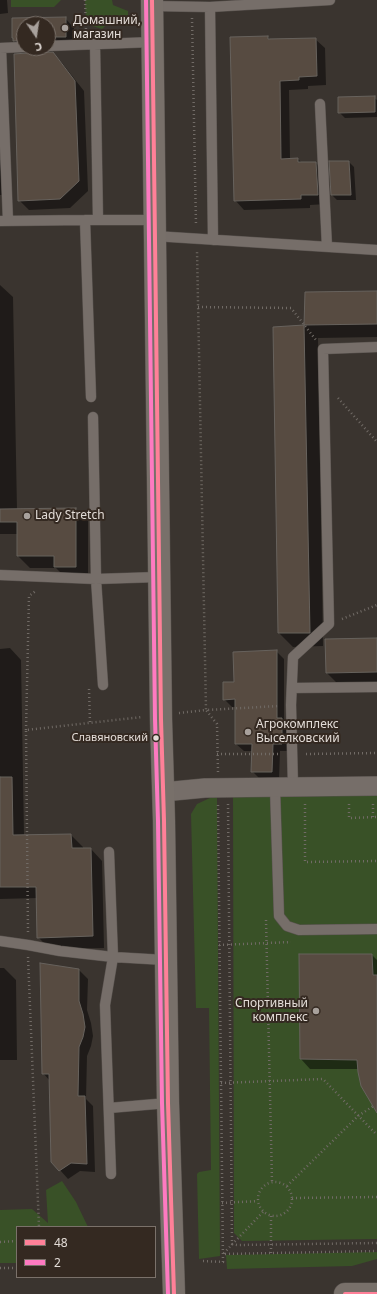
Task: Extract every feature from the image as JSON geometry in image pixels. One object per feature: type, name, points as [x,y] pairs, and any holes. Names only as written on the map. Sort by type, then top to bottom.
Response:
[{"type":"street","points":[[152,3],[158,576],[168,1103],[174,1294]]},
{"type":"street","points":[[163,792],[223,796],[284,787],[375,793]]},
{"type":"street","points":[[345,1294],[377,1294]]},
{"type":"lane","points":[[152,3],[192,7],[210,7],[330,0]]},
{"type":"lane","points":[[210,7],[213,240]]},
{"type":"lane","points":[[56,46],[153,42]]},
{"type":"lane","points":[[95,44],[98,220]]},
{"type":"lane","points":[[16,47],[1,48],[4,221],[98,220],[154,228],[196,239],[377,250]]},
{"type":"lane","points":[[320,104],[327,247]]},
{"type":"lane","points":[[85,220],[91,397]]},
{"type":"lane","points":[[377,347],[323,350],[329,624],[293,657],[291,705],[284,787],[279,916],[287,926],[299,930],[377,929]]},
{"type":"lane","points":[[93,417],[96,579],[102,685]]},
{"type":"lane","points":[[0,575],[96,579],[158,576]]},
{"type":"lane","points":[[292,688],[377,687]]},
{"type":"lane","points":[[109,852],[113,957],[105,1005],[111,1174]]},
{"type":"lane","points":[[0,941],[60,951],[113,957],[165,960]]},
{"type":"lane","points":[[109,1108],[168,1103]]},
{"type":"path","points":[[192,7],[206,710],[217,724],[223,796],[229,944],[232,1244]]},
{"type":"path","points":[[198,307],[291,308],[323,350]]},
{"type":"path","points":[[324,382],[377,442]]},
{"type":"path","points":[[39,1226],[28,945],[26,730],[29,596],[55,577]]},
{"type":"path","points":[[329,624],[377,605]]},
{"type":"path","points":[[26,730],[161,714],[291,705]]},
{"type":"path","points":[[349,801],[349,818],[375,817],[375,793]]},
{"type":"path","points":[[223,796],[235,803]]},
{"type":"path","points":[[203,1261],[223,1262],[218,804],[223,796]]},
{"type":"path","points":[[305,802],[305,862],[377,861]]},
{"type":"path","points":[[266,919],[272,1182]]},
{"type":"path","points":[[220,945],[293,942]]},
{"type":"path","points":[[220,1083],[323,1079],[377,1135]]},
{"type":"path","points":[[287,1186],[358,1116],[375,1105]]},
{"type":"path","points":[[272,1182],[280,1182],[287,1186],[291,1192],[291,1206],[286,1212],[279,1216],[271,1216],[263,1212],[258,1201],[259,1192],[264,1185],[272,1182]]},
{"type":"path","points":[[292,1198],[377,1197]]},
{"type":"path","points":[[222,1203],[258,1201]]},
{"type":"path","points":[[223,1254],[263,1212]]},
{"type":"path","points":[[271,1216],[271,1253]]},
{"type":"path","points":[[0,1242],[16,1241]]},
{"type":"path","points":[[232,1244],[271,1245],[377,1243]]},
{"type":"path","points":[[223,1254],[377,1251]]},
{"type":"path","points":[[0,1268],[16,1268]]},
{"type":"green space","points":[[11,0],[61,0],[54,7],[11,7]]},
{"type":"green space","points":[[85,0],[112,0],[113,5],[128,11],[128,26],[110,22],[102,29],[86,24]]},
{"type":"green space","points":[[377,791],[377,1239],[242,1241],[234,1233],[233,793]]},
{"type":"green space","points":[[212,797],[217,797],[220,1256],[199,1259],[197,1174],[199,1172],[211,1170],[209,1008],[196,1008],[191,814],[197,804]]},
{"type":"green space","points":[[62,1181],[76,1202],[88,1226],[16,1226],[16,1263],[0,1263],[0,1210],[32,1209],[48,1223],[46,1190]]},
{"type":"green space","points":[[377,1252],[377,1259],[352,1266],[227,1269],[226,1255]]},
{"type":"building","points":[[56,17],[66,17],[66,37],[56,37]]},
{"type":"building","points":[[12,18],[16,18],[16,41],[13,41],[12,38]]},
{"type":"building","points":[[268,36],[268,39],[316,38],[317,76],[299,77],[299,80],[280,81],[281,159],[298,158],[298,162],[316,162],[318,195],[301,195],[301,199],[234,201],[230,37]]},
{"type":"building","points":[[14,54],[16,54],[16,56],[56,56],[75,81],[79,181],[60,199],[18,201]]},
{"type":"building","points":[[375,96],[375,112],[338,113],[338,97]]},
{"type":"building","points":[[329,161],[349,161],[351,195],[331,195]]},
{"type":"building","points":[[377,291],[377,324],[304,325],[305,292]]},
{"type":"building","points":[[304,325],[310,633],[278,633],[273,327]]},
{"type":"building","points":[[76,508],[76,567],[54,567],[54,556],[17,556],[17,522],[0,522],[0,509]]},
{"type":"building","points":[[377,638],[377,672],[326,673],[325,639]]},
{"type":"building","points":[[277,650],[277,718],[282,718],[282,744],[273,744],[272,772],[251,772],[252,744],[235,744],[235,699],[223,700],[223,682],[234,682],[233,652]]},
{"type":"building","points":[[0,777],[12,777],[13,835],[71,834],[72,848],[91,848],[93,936],[37,938],[36,887],[0,887]]},
{"type":"building","points":[[299,954],[372,954],[373,975],[377,975],[377,1113],[361,1086],[357,1060],[300,1059]]},
{"type":"building","points":[[40,963],[79,969],[79,1001],[85,1027],[79,1047],[78,1096],[85,1096],[87,1164],[71,1163],[59,1171],[51,1162],[49,1074],[42,1074]]},
{"type":"transit line","name":"2","points":[[146,0],[155,719],[162,1103],[168,1294]]},
{"type":"transit line","name":"48","points":[[152,0],[161,719],[168,1103],[174,1294]]},
{"type":"transit line","name":"48","points":[[345,1294],[377,1294]]},
{"type":"place","name":"Домашний, магазин","points":[[65,28]]},
{"type":"place","name":"Lady Stretch","points":[[27,516]]},
{"type":"place","name":"Агрокомплекс Выселковский","points":[[248,732]]},
{"type":"place","name":"Славяновский","points":[[156,738]]},
{"type":"place","name":"Спортивный комплекс","points":[[316,1011]]}]
